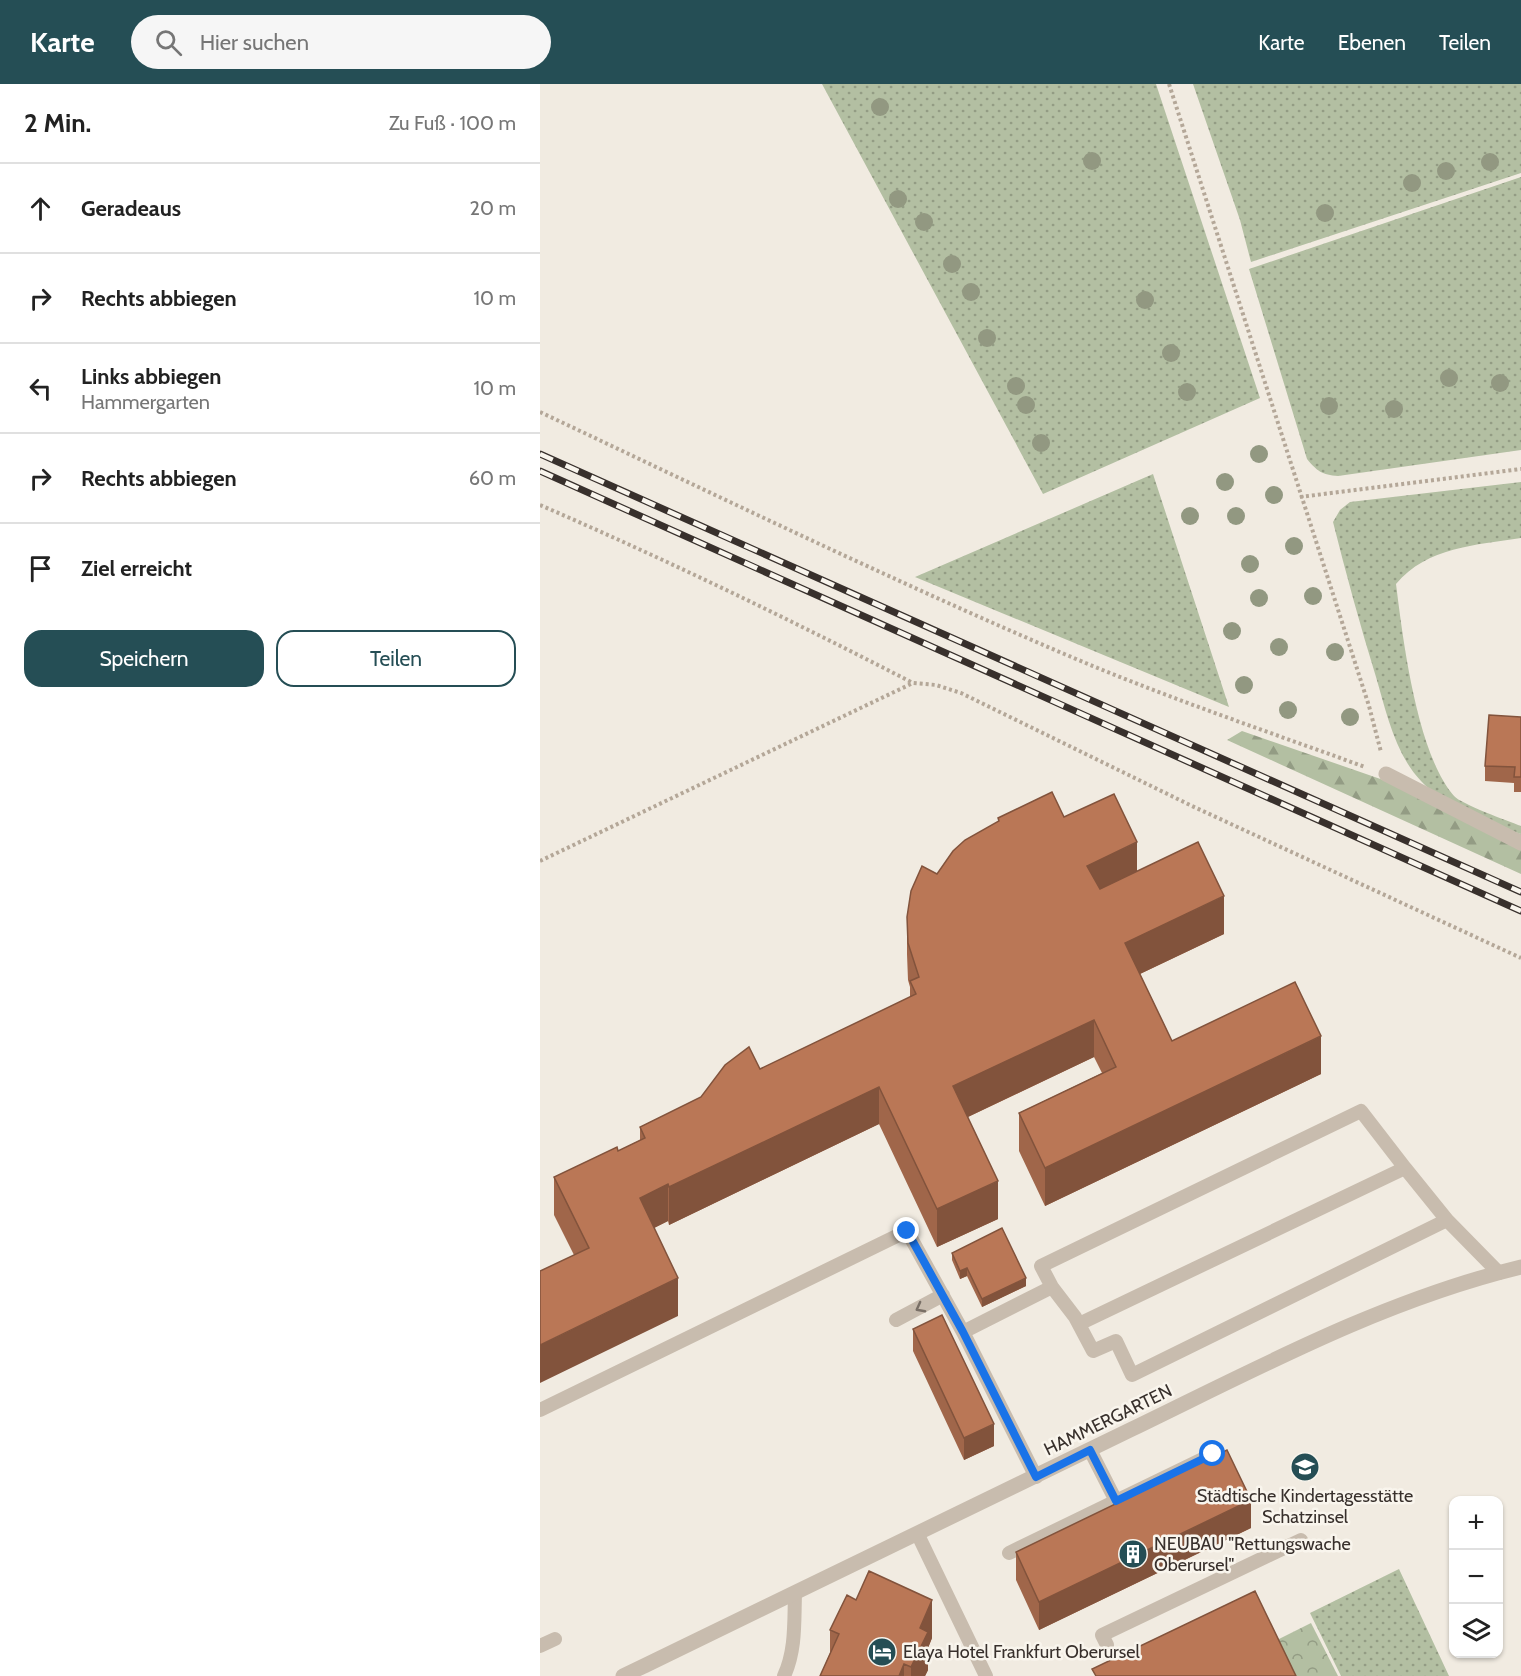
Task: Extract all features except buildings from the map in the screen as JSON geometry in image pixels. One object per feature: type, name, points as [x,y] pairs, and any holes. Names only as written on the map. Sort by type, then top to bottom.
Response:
[{"type":"street","points":[[1386,774],[1521,843]]},
{"type":"street","name":"HAMMERGARTEN","points":[[623,1676],[1299,1349],[1398,1306],[1521,1267]]},
{"type":"lane","points":[[1447,1220],[1132,1375],[1116,1341],[1093,1351],[1041,1266],[1361,1111],[1447,1220],[1499,1273]]},
{"type":"lane","points":[[1078,1324],[1405,1168]]},
{"type":"lane","points":[[540,1410],[907,1231],[944,1295],[1036,1477]]},
{"type":"lane","points":[[963,1332],[1052,1287]]},
{"type":"lane","points":[[896,1320],[944,1295]]},
{"type":"lane","points":[[1090,1450],[1116,1501]]},
{"type":"lane","points":[[1009,1553],[1213,1454]]},
{"type":"lane","points":[[918,1535],[987,1676]]},
{"type":"lane","points":[[1107,1645],[1102,1635],[1301,1540]]},
{"type":"lane","points":[[784,1676],[790,1662],[794,1640],[795,1594]]},
{"type":"lane","points":[[540,1646],[555,1639]]},
{"type":"path","points":[[1169,84],[1369,706],[1386,774]]},
{"type":"path","points":[[540,412],[918,590],[1078,660],[1386,774]]},
{"type":"path","points":[[1300,497],[1521,469]]},
{"type":"path","points":[[540,505],[782,615],[822,639],[914,684],[936,685],[961,693],[1192,806],[1521,958]]},
{"type":"path","points":[[540,861],[914,684]]},
{"type":"green space","points":[[822,84],[1156,84],[1260,398],[1043,494]]},
{"type":"green space","points":[[1193,84],[1521,84],[1521,173],[1251,262],[1240,220]]},
{"type":"green space","points":[[1521,177],[1521,450],[1338,476],[1328,475],[1317,469],[1307,459],[1249,269]]},
{"type":"green space","points":[[1153,474],[1229,707],[915,577]]},
{"type":"green space","points":[[1521,482],[1521,538],[1470,546],[1437,555],[1422,562],[1396,584],[1414,695],[1430,753],[1441,777],[1458,799],[1521,826],[1521,834],[1454,806],[1430,790],[1404,758],[1388,718],[1353,600],[1333,522],[1340,510],[1350,502]]},
{"type":"green space","points":[[1242,731],[1392,783],[1479,820],[1521,834],[1521,874],[1227,740]]},
{"type":"green space","points":[[1399,1569],[1449,1676],[1341,1676],[1310,1613]]},
{"type":"green space","points":[[1311,1623],[1338,1676],[1292,1676],[1275,1641]]},
{"type":"railway","points":[[540,454],[1521,892]]},
{"type":"railway","points":[[540,471],[1521,911]]},
{"type":"place","name":"Städtische Kindertagesstätte Schatzinsel","points":[[1305,1467]]},
{"type":"place","name":"NEUBAU \"Rettungswache Oberursel\"","points":[[1133,1554]]},
{"type":"place","name":"Elaya Hotel Frankfurt Oberursel","points":[[882,1652]]},
{"type":"route","points":[[907,1231],[944,1295],[1036,1477],[1090,1450],[1116,1501],[1213,1454]]}]
